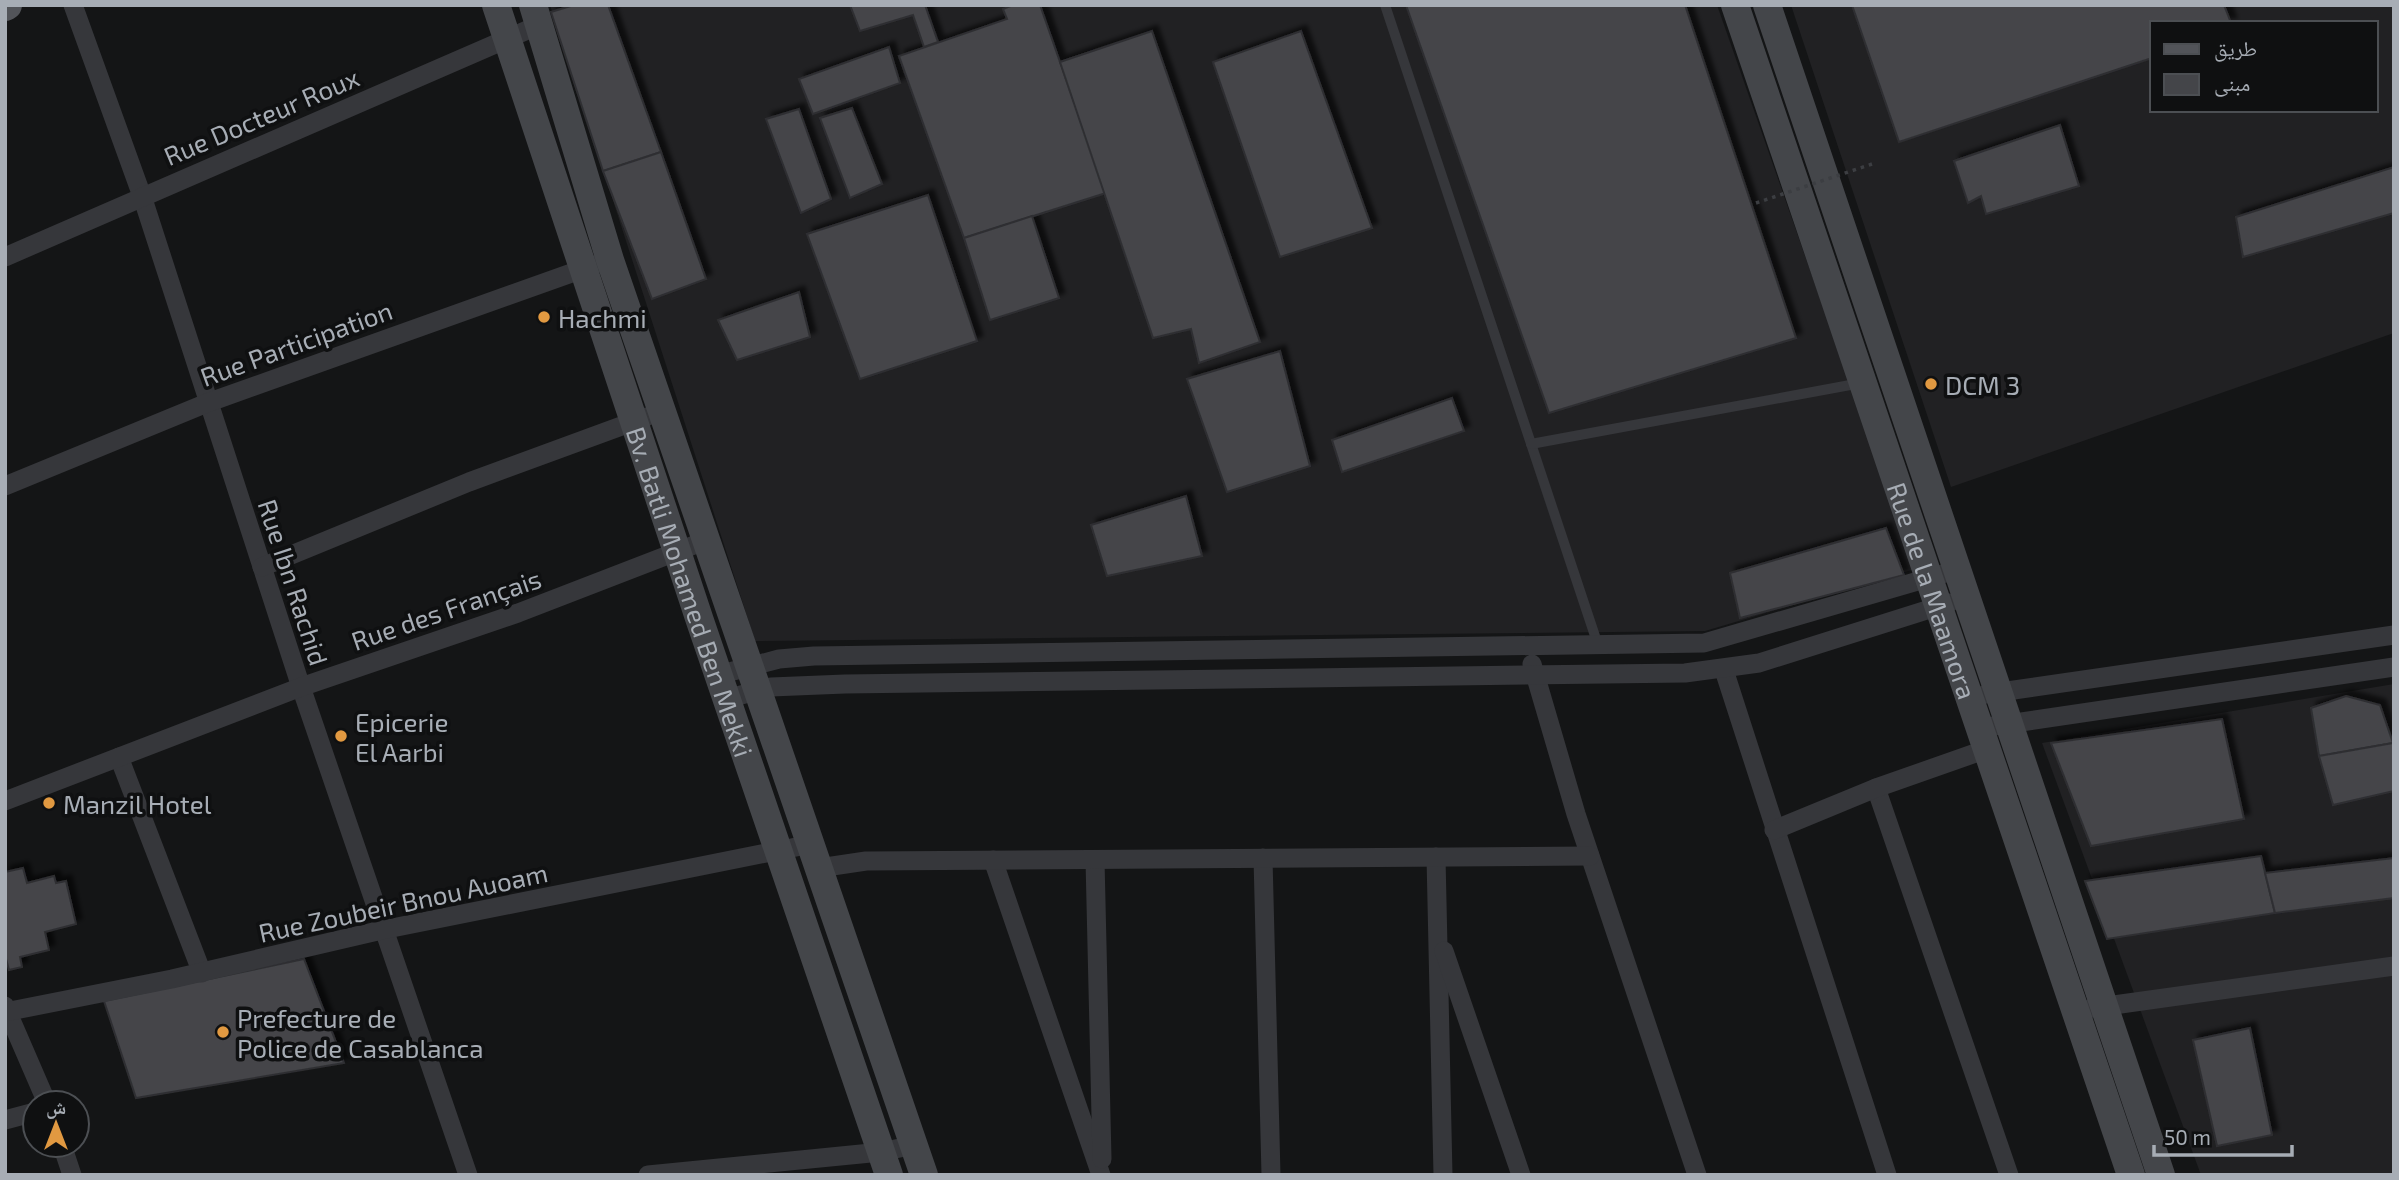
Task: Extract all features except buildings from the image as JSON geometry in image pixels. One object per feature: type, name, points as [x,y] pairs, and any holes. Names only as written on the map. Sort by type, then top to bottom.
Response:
[{"type":"street","name":"Rue Ibn Rachid","points":[[73,5],[142,196],[301,687],[468,1175]]},
{"type":"street","name":"Bv. Batli Mohamed Ben Mekki","points":[[496,5],[597,264],[648,416],[677,552],[885,1163]]},
{"type":"street","name":"Rue de la Maamora","points":[[1735,5],[2131,1175]]},
{"type":"street","name":"Rue de la Maamora","points":[[1767,5],[2161,1175]]},
{"type":"street","name":"Rue Docteur Roux","points":[[5,257],[507,37],[536,15]]},
{"type":"street","name":"Bv. Batli Mohamed Ben Mekki","points":[[536,15],[597,264]]},
{"type":"street","name":"Rue Participation","points":[[5,485],[207,403],[597,264]]},
{"type":"street","name":"Bv. Batli Mohamed Ben Mekki","points":[[648,416],[707,540],[924,1175]]},
{"type":"street","points":[[262,566],[469,482],[648,416]]},
{"type":"street","name":"Rue des Français","points":[[5,801],[301,687],[518,613],[707,540]]},
{"type":"street","points":[[722,687],[814,656],[1598,646],[1719,641],[1956,570]]},
{"type":"street","points":[[753,678],[792,685],[1724,670],[1759,663],[1965,597]]},
{"type":"street","points":[[1969,697],[2394,635]]},
{"type":"street","points":[[1527,646],[1590,856],[1697,1175]]},
{"type":"street","points":[[1774,830],[1876,788],[2009,724],[2394,667]]},
{"type":"street","points":[[1724,670],[1887,1175]]},
{"type":"street","points":[[119,757],[202,973]]},
{"type":"street","points":[[1876,788],[2009,1175]]},
{"type":"street","name":"Rue Zoubeir Bnou Auoam","points":[[6,1010],[202,973],[382,930],[780,851],[866,861],[1590,856]]},
{"type":"street","points":[[1436,857],[1443,1175]]},
{"type":"street","points":[[1263,858],[1271,1175]]},
{"type":"street","points":[[993,860],[1101,1175]]},
{"type":"street","points":[[1095,860],[1101,1175]]},
{"type":"street","points":[[1437,933],[1521,1175]]},
{"type":"street","points":[[2077,1012],[2104,1005],[2394,966]]},
{"type":"street","points":[[827,992],[858,980]]},
{"type":"street","points":[[6,1010],[41,1089]]},
{"type":"street","points":[[648,1175],[885,1163],[914,1145]]},
{"type":"lane","points":[[1385,5],[1598,646]]},
{"type":"lane","points":[[1531,444],[1863,383]]},
{"type":"path","points":[[1756,203],[1872,164]]},
{"type":"shaded area","points":[[550,5],[1717,5],[1915,569],[1705,631],[755,641]]},
{"type":"shaded area","points":[[1791,5],[2394,5],[2394,333],[1951,487]]},
{"type":"shaded area","points":[[2394,684],[2394,1175],[2201,1175],[2042,743]]},
{"type":"place","name":"Hachmi","points":[[544,317]]},
{"type":"place","name":"DCM 3","points":[[1931,384]]},
{"type":"place","name":"Epicerie El Aarbi","points":[[341,736]]},
{"type":"place","name":"Manzil Hotel","points":[[49,803]]},
{"type":"place","name":"Prefecture de Police de Casablanca","points":[[223,1032]]}]
